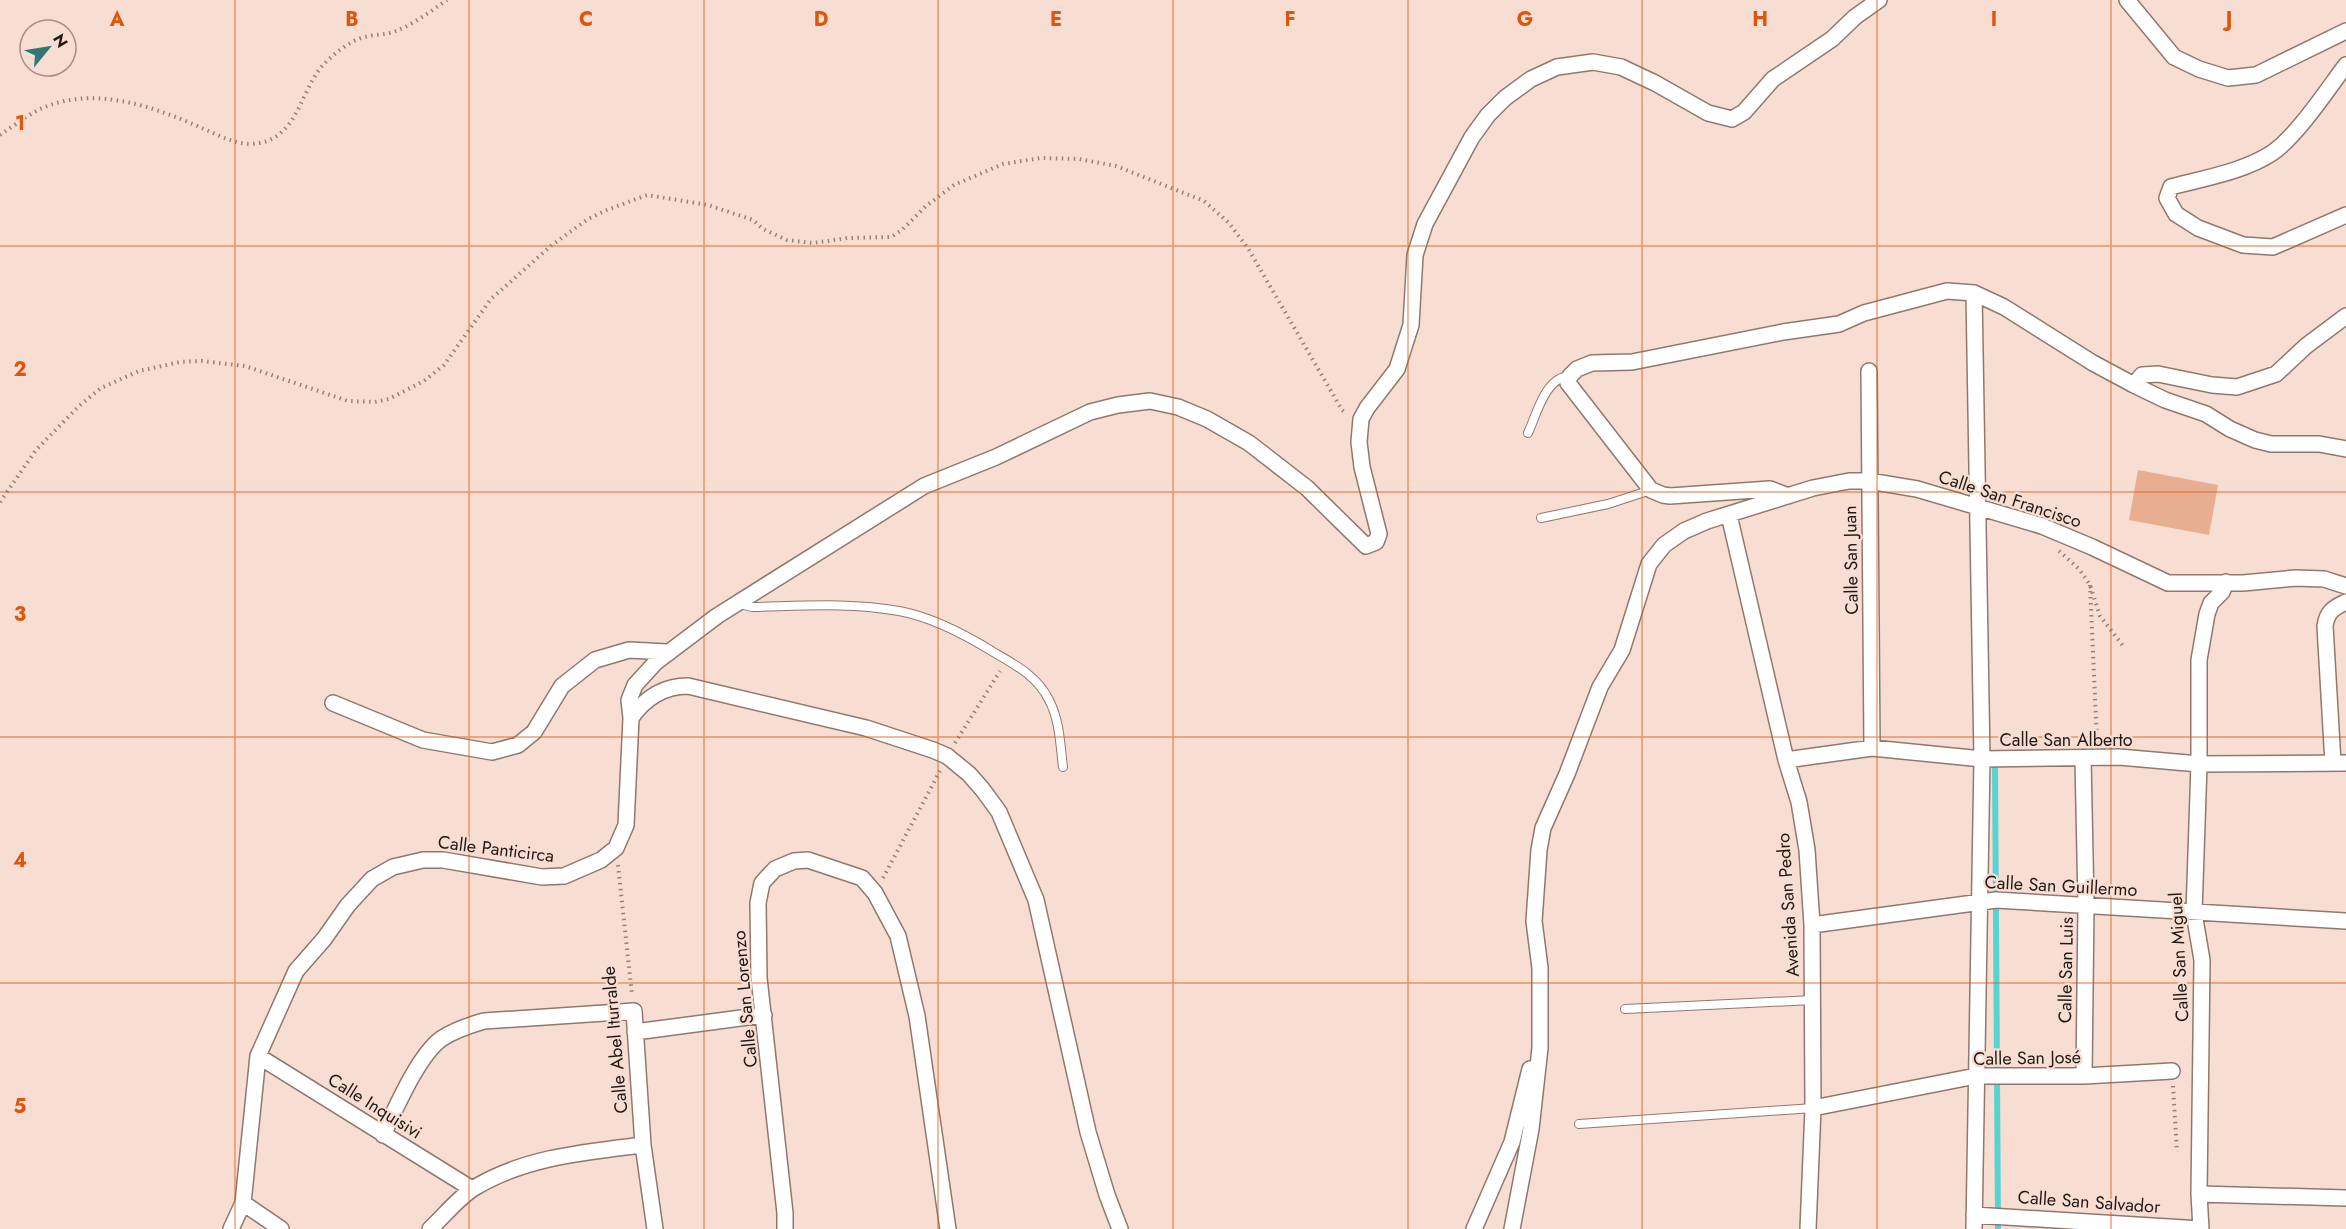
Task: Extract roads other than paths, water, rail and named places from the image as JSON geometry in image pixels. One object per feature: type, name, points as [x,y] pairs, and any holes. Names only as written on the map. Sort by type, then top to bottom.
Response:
[{"type":"street","points":[[631,718],[630,700],[635,685],[668,652],[738,603],[924,486],[996,457],[1090,412],[1118,405],[1150,401],[1178,407],[1207,419],[1249,443],[1307,488],[1365,546],[1376,542],[1379,534],[1362,467],[1359,442],[1361,419],[1397,369],[1411,326],[1415,255],[1425,224],[1472,137],[1488,115],[1505,98],[1531,80],[1557,67],[1593,63],[1621,67],[1708,113],[1732,119],[1744,112],[1773,79],[1832,39],[1855,17],[1879,0]]},
{"type":"street","points":[[2127,0],[2174,57],[2199,69],[2228,78],[2256,75],[2346,31]]},
{"type":"street","points":[[2346,65],[2302,123],[2273,153],[2248,166],[2171,187],[2167,198],[2176,214],[2198,228],[2243,245],[2273,247],[2346,215]]},
{"type":"street","points":[[1788,496],[1770,489],[1670,496],[1651,490],[1568,383],[1570,376],[1577,369],[1592,363],[1632,362],[1783,332],[1839,324],[1864,314],[1947,291],[1974,293],[2004,307],[2093,363],[2134,385],[2165,400],[2206,414],[2230,429],[2255,440],[2271,444],[2319,444],[2346,449]]},
{"type":"street","points":[[1974,293],[1982,759],[1974,1222]]},
{"type":"street","points":[[2134,385],[2142,375],[2158,374],[2212,385],[2237,387],[2276,374],[2306,346],[2346,316]]},
{"type":"street","name":"Calle San Juan","points":[[1869,371],[1872,748]]},
{"type":"street","name":"Calle San Francisco","points":[[1512,1229],[1531,1129],[1540,1048],[1540,968],[1534,921],[1539,850],[1544,828],[1600,687],[1622,650],[1650,564],[1664,545],[1684,531],[1707,521],[1813,488],[1849,481],[1869,481],[1917,489],[2042,526],[2092,547],[2168,584],[2243,583],[2295,578],[2324,579],[2346,585]]},
{"type":"street","name":"Avenida San Pedro","points":[[1728,515],[1786,760],[1799,802],[1807,850],[1812,925],[1813,1108],[1808,1229]]},
{"type":"street","name":"Calle San Miguel","points":[[2201,1229],[2199,1194],[2202,960],[2194,913],[2199,764],[2199,660],[2207,614],[2211,603],[2222,592],[2226,582]]},
{"type":"street","points":[[2340,763],[2325,626],[2327,615],[2334,608],[2346,603]]},
{"type":"street","points":[[333,703],[423,740],[492,752],[518,745],[534,732],[562,686],[595,660],[629,650],[668,652]]},
{"type":"street","points":[[631,718],[640,704],[657,693],[673,686],[688,686],[866,728],[947,756],[969,774],[999,812],[1036,900],[1088,1132],[1120,1229]]},
{"type":"street","name":"Calle Panticirca","points":[[231,1229],[243,1203],[258,1056],[296,971],[324,939],[348,905],[372,879],[393,867],[423,860],[443,860],[542,878],[564,876],[601,860],[616,848],[626,825],[631,718]]},
{"type":"street","name":"Calle San Alberto","points":[[1786,760],[1872,748],[1982,759],[2091,758],[2199,764],[2340,763]]},
{"type":"street","name":"Calle San Luis","points":[[2084,1076],[2091,758]]},
{"type":"street","name":"Calle San Lorenzo","points":[[785,1229],[759,978],[758,903],[762,883],[775,869],[794,861],[808,860],[861,878],[875,893],[898,936],[917,1016],[948,1229]]},
{"type":"street","name":"Calle San Guillermo","points":[[1812,925],[1981,900],[2346,921]]},
{"type":"street","name":"Calle Abel Iturralde","points":[[383,1135],[405,1089],[424,1058],[440,1039],[465,1026],[484,1021],[634,1011],[643,1145],[655,1229]]},
{"type":"street","points":[[635,1032],[764,1015]]},
{"type":"street","points":[[1474,1229],[1512,1142],[1533,1056],[1540,1048]]},
{"type":"street","name":"Calle Inquisivi","points":[[258,1056],[472,1190]]},
{"type":"street","name":"Calle San José","points":[[1813,1108],[1976,1076],[2084,1076],[2172,1071]]},
{"type":"street","points":[[430,1229],[472,1190],[506,1172],[572,1154],[643,1145]]},
{"type":"street","points":[[2199,1194],[2346,1198]]},
{"type":"street","points":[[243,1203],[281,1229]]},
{"type":"street","name":"Calle San Salvador","points":[[1974,1222],[2201,1229]]},
{"type":"lane","points":[[1528,433],[1551,384],[1560,378],[1570,376]]},
{"type":"lane","points":[[1541,518],[1608,504],[1651,490]]},
{"type":"lane","points":[[738,603],[752,607],[830,606],[899,611],[958,632],[1033,678],[1049,699],[1057,722],[1064,767]]},
{"type":"lane","points":[[1625,1009],[1812,1000]]},
{"type":"lane","points":[[1579,1124],[1813,1108]]},
{"type":"waterway","points":[[1995,766],[1998,1229]]}]
